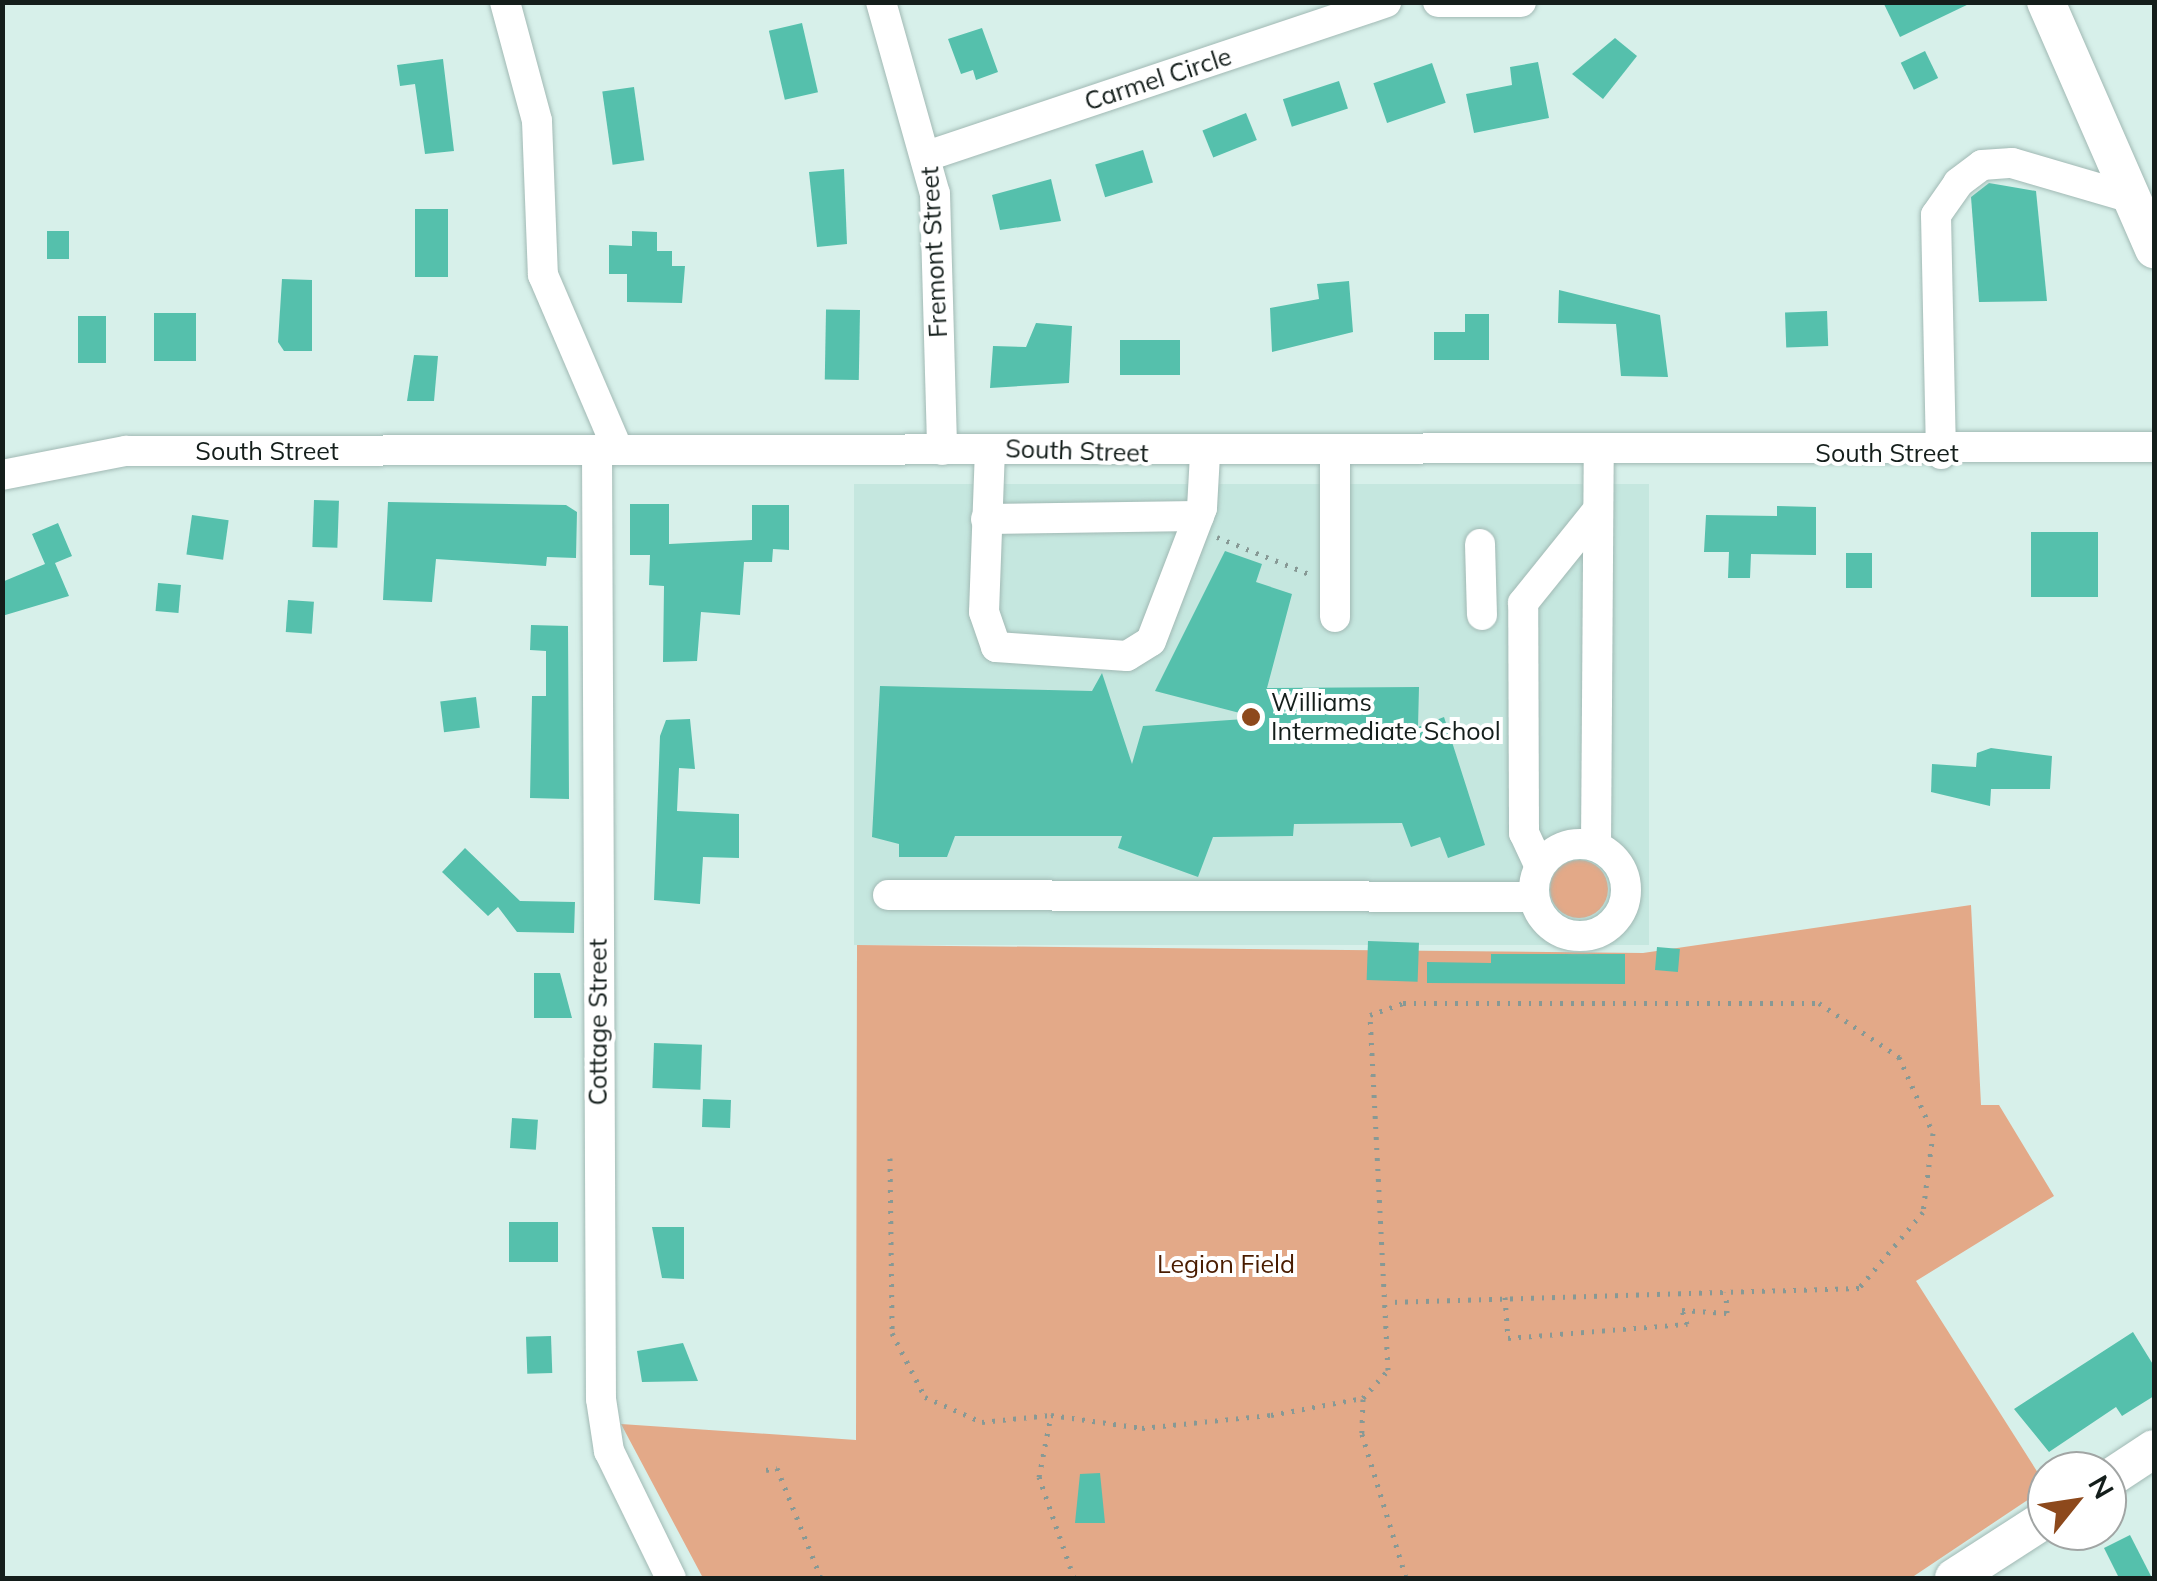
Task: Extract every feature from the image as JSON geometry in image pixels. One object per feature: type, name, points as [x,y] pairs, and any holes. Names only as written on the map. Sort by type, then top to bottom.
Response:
[{"type":"main road","points":[[2046,2],[2154,249]]},
{"type":"main road","points":[[2127,1467],[2154,1449]]},
{"type":"main road","points":[[1954,1578],[2027,1531]]},
{"type":"street","points":[[506,2],[537,120],[543,275],[608,450]]},
{"type":"street","name":"Fremont Street","points":[[881,2],[930,155],[942,450]]},
{"type":"street","name":"Carmel Circle","points":[[930,155],[1386,2]]},
{"type":"street","points":[[1438,2],[1521,2]]},
{"type":"street","points":[[1941,454],[1936,215],[1958,183],[1982,164],[2012,163],[2132,198]]},
{"type":"street","name":"South Street","points":[[2,475],[126,451],[990,448],[1335,456],[1941,454],[2154,447]]},
{"type":"street","points":[[990,448],[984,612],[996,646],[1127,656],[1151,641],[1208,526],[1205,455]]},
{"type":"street","name":"Cottage Street","points":[[608,450],[601,1400],[609,1451],[671,1578]]},
{"type":"street","points":[[1596,846],[1565,845],[1540,865],[1533,896],[1560,932],[1588,936],[1614,921],[1625,878],[1596,846],[1599,455]]},
{"type":"street","points":[[1335,456],[1335,617]]},
{"type":"street","points":[[1540,865],[1524,833],[1523,603],[1597,511]]},
{"type":"street","points":[[986,518],[1208,526]]},
{"type":"street","points":[[1480,544],[1482,615]]},
{"type":"street","points":[[888,895],[1533,896]]},
{"type":"path","points":[[1208,526],[1335,584]]},
{"type":"path","points":[[1389,1302],[1859,1288],[1923,1212],[1933,1133],[1899,1057],[1819,1003],[1403,1003],[1370,1015],[1389,1302],[1388,1370],[1363,1398],[1362,1434],[1406,1578]]},
{"type":"path","points":[[890,1158],[892,1333],[925,1396],[982,1422],[1050,1415],[1142,1428],[1363,1398]]},
{"type":"path","points":[[1505,1297],[1508,1338],[1687,1324],[1682,1310],[1727,1313],[1726,1291]]},
{"type":"path","points":[[1050,1415],[1039,1477],[1074,1578]]},
{"type":"path","points":[[766,1470],[777,1468],[821,1578]]},
{"type":"shaded area","name":"Williams Intermediate School","points":[[854,484],[1649,484],[1649,945],[854,945]]},
{"type":"green space","points":[[1579,860],[1600,868],[1608,889],[1600,910],[1579,918],[1558,910],[1550,889],[1558,868]]},
{"type":"green space","name":"Legion Field","points":[[1971,905],[1981,1105],[1999,1105],[2054,1196],[1916,1281],[2027,1456],[2027,1500],[1911,1578],[703,1578],[621,1424],[856,1440],[857,945],[1643,953]]},
{"type":"building","points":[[1883,2],[1973,2],[1900,37]]},
{"type":"building","points":[[802,23],[818,92],[785,100],[769,31]]},
{"type":"building","points":[[982,28],[998,72],[976,80],[973,70],[961,74],[948,39]]},
{"type":"building","points":[[1615,38],[1637,56],[1603,99],[1572,74]]},
{"type":"building","points":[[1925,51],[1938,78],[1914,90],[1901,63]]},
{"type":"building","points":[[443,59],[454,151],[425,154],[415,84],[400,86],[397,65]]},
{"type":"building","points":[[1538,62],[1549,118],[1474,133],[1466,94],[1512,85],[1510,67]]},
{"type":"building","points":[[1432,63],[1446,103],[1387,123],[1373,83]]},
{"type":"building","points":[[1339,81],[1348,109],[1292,127],[1283,99]]},
{"type":"building","points":[[634,87],[644,160],[613,165],[602,91]]},
{"type":"building","points":[[1246,113],[1257,140],[1213,157],[1202,131]]},
{"type":"building","points":[[1143,150],[1153,183],[1105,197],[1095,165]]},
{"type":"building","points":[[844,169],[847,244],[817,247],[809,172]]},
{"type":"building","points":[[1051,179],[1061,221],[1000,230],[992,195]]},
{"type":"building","points":[[1989,183],[2036,191],[2047,301],[1979,302],[1971,197]]},
{"type":"building","points":[[415,209],[448,209],[448,277],[415,277]]},
{"type":"building","points":[[47,231],[69,231],[69,259],[47,259]]},
{"type":"building","points":[[632,231],[657,232],[657,251],[672,251],[672,266],[685,266],[682,303],[627,302],[627,274],[609,274],[609,245],[632,246]]},
{"type":"building","points":[[282,279],[312,280],[312,351],[284,351],[278,342]]},
{"type":"building","points":[[1349,281],[1353,332],[1272,352],[1270,308],[1319,299],[1317,284]]},
{"type":"building","points":[[1559,290],[1660,315],[1668,377],[1621,376],[1616,324],[1558,323]]},
{"type":"building","points":[[826,309],[860,310],[859,380],[825,379]]},
{"type":"building","points":[[1827,311],[1828,346],[1786,347],[1785,312]]},
{"type":"building","points":[[154,313],[196,313],[196,361],[154,361]]},
{"type":"building","points":[[1465,314],[1489,314],[1489,360],[1434,360],[1434,332],[1465,332]]},
{"type":"building","points":[[78,316],[106,316],[106,363],[78,363]]},
{"type":"building","points":[[1036,323],[1072,326],[1069,383],[990,388],[993,346],[1026,347]]},
{"type":"building","points":[[1120,340],[1180,340],[1180,375],[1120,375]]},
{"type":"building","points":[[414,355],[438,356],[434,401],[407,401]]},
{"type":"building","points":[[314,500],[339,501],[337,548],[312,547]]},
{"type":"building","points":[[388,502],[566,505],[577,512],[576,558],[547,557],[546,566],[436,559],[432,602],[383,600]]},
{"type":"building","points":[[630,504],[669,504],[669,544],[752,540],[752,505],[789,505],[789,550],[773,549],[772,562],[744,562],[740,615],[701,612],[697,661],[663,662],[664,586],[649,585],[650,555],[630,555]]},
{"type":"building","points":[[1777,506],[1816,507],[1816,555],[1751,554],[1750,578],[1728,578],[1729,552],[1704,552],[1706,515],[1777,516]]},
{"type":"building","points":[[192,515],[229,520],[223,560],[186,555]]},
{"type":"building","points":[[58,523],[72,556],[55,563],[69,596],[2,616],[2,582],[45,564],[32,534]]},
{"type":"building","points":[[2031,532],[2098,532],[2098,597],[2031,597]]},
{"type":"building","points":[[1225,551],[1262,564],[1256,582],[1292,594],[1267,688],[1419,687],[1418,727],[1444,717],[1485,845],[1448,858],[1440,837],[1411,847],[1402,823],[1294,824],[1293,836],[1213,837],[1198,877],[1118,848],[1122,836],[955,836],[947,857],[899,857],[899,844],[872,837],[880,686],[1092,691],[1102,673],[1132,764],[1143,726],[1259,718],[1155,691]]},
{"type":"building","points":[[1846,553],[1872,553],[1872,588],[1846,588]]},
{"type":"building","points":[[158,583],[181,585],[178,613],[156,611]]},
{"type":"building","points":[[288,600],[314,602],[312,634],[286,632]]},
{"type":"building","points":[[531,625],[568,626],[569,799],[530,798],[532,696],[546,696],[546,651],[530,650]]},
{"type":"building","points":[[476,697],[480,728],[444,732],[440,701]]},
{"type":"building","points":[[690,719],[695,769],[679,768],[677,811],[739,814],[739,858],[703,857],[700,904],[654,900],[660,736],[666,720]]},
{"type":"building","points":[[1991,748],[2052,756],[2050,789],[1991,789],[1990,806],[1931,792],[1932,764],[1976,767],[1977,753]]},
{"type":"building","points":[[465,848],[520,901],[575,902],[574,933],[517,932],[498,907],[488,916],[442,872]]},
{"type":"building","points":[[1368,941],[1419,943],[1418,982],[1367,980]]},
{"type":"building","points":[[1657,947],[1680,949],[1678,972],[1655,970]]},
{"type":"building","points":[[1491,954],[1625,954],[1625,984],[1427,983],[1427,962],[1491,963]]},
{"type":"building","points":[[534,973],[560,973],[572,1018],[534,1018]]},
{"type":"building","points":[[654,1043],[702,1045],[700,1090],[652,1088]]},
{"type":"building","points":[[703,1099],[731,1100],[730,1128],[702,1127]]},
{"type":"building","points":[[512,1118],[538,1120],[536,1150],[510,1148]]},
{"type":"building","points":[[509,1222],[558,1222],[558,1262],[509,1262]]},
{"type":"building","points":[[652,1227],[684,1227],[684,1279],[662,1278]]},
{"type":"building","points":[[2133,1332],[2154,1366],[2154,1396],[2122,1416],[2116,1407],[2050,1451],[2014,1409]]},
{"type":"building","points":[[551,1336],[552,1373],[527,1374],[526,1337]]},
{"type":"building","points":[[683,1343],[698,1381],[642,1382],[637,1351]]},
{"type":"building","points":[[1100,1473],[1105,1523],[1075,1523],[1080,1474]]},
{"type":"building","points":[[2130,1535],[2152,1578],[2119,1578],[2106,1551],[2127,1551]]},
{"type":"place","name":"Williams Intermediate School","points":[[1251,717]]}]
